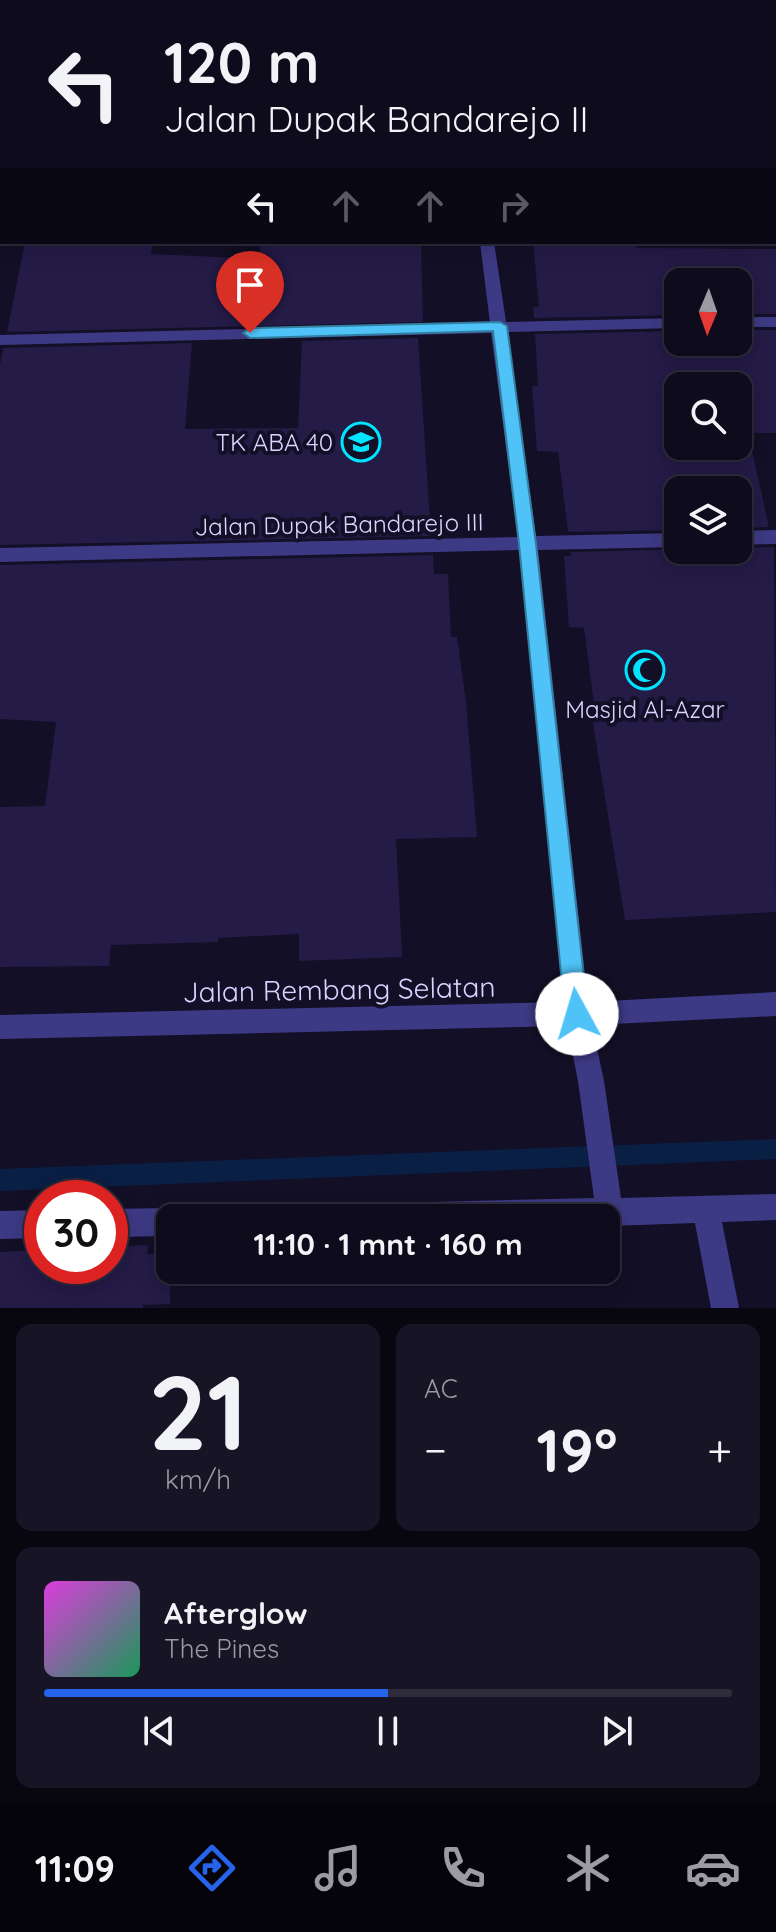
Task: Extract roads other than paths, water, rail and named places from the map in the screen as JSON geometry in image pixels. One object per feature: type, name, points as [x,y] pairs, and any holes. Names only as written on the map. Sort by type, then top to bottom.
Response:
[{"type":"street","points":[[487,244],[528,544],[577,1014],[591,1081],[608,1201]]},
{"type":"street","points":[[752,322],[776,322]]},
{"type":"street","points":[[0,340],[664,323]]},
{"type":"street","points":[[752,538],[776,537]]},
{"type":"street","name":"Jalan Dupak Bandarejo III","points":[[0,555],[664,540]]},
{"type":"street","name":"Jalan Rembang Selatan","points":[[0,1027],[577,1014],[776,1004]]},
{"type":"street","points":[[562,1204],[608,1201],[706,1209],[776,1207]]},
{"type":"street","points":[[706,1209],[725,1308]]},
{"type":"street","points":[[128,1223],[156,1222]]},
{"type":"street","points":[[0,1225],[24,1224]]},
{"type":"waterway","points":[[0,1180],[776,1149]]},
{"type":"place","name":"TK ABA 40","points":[[361,442]]},
{"type":"place","name":"Masjid Al-Azar","points":[[645,670]]}]
